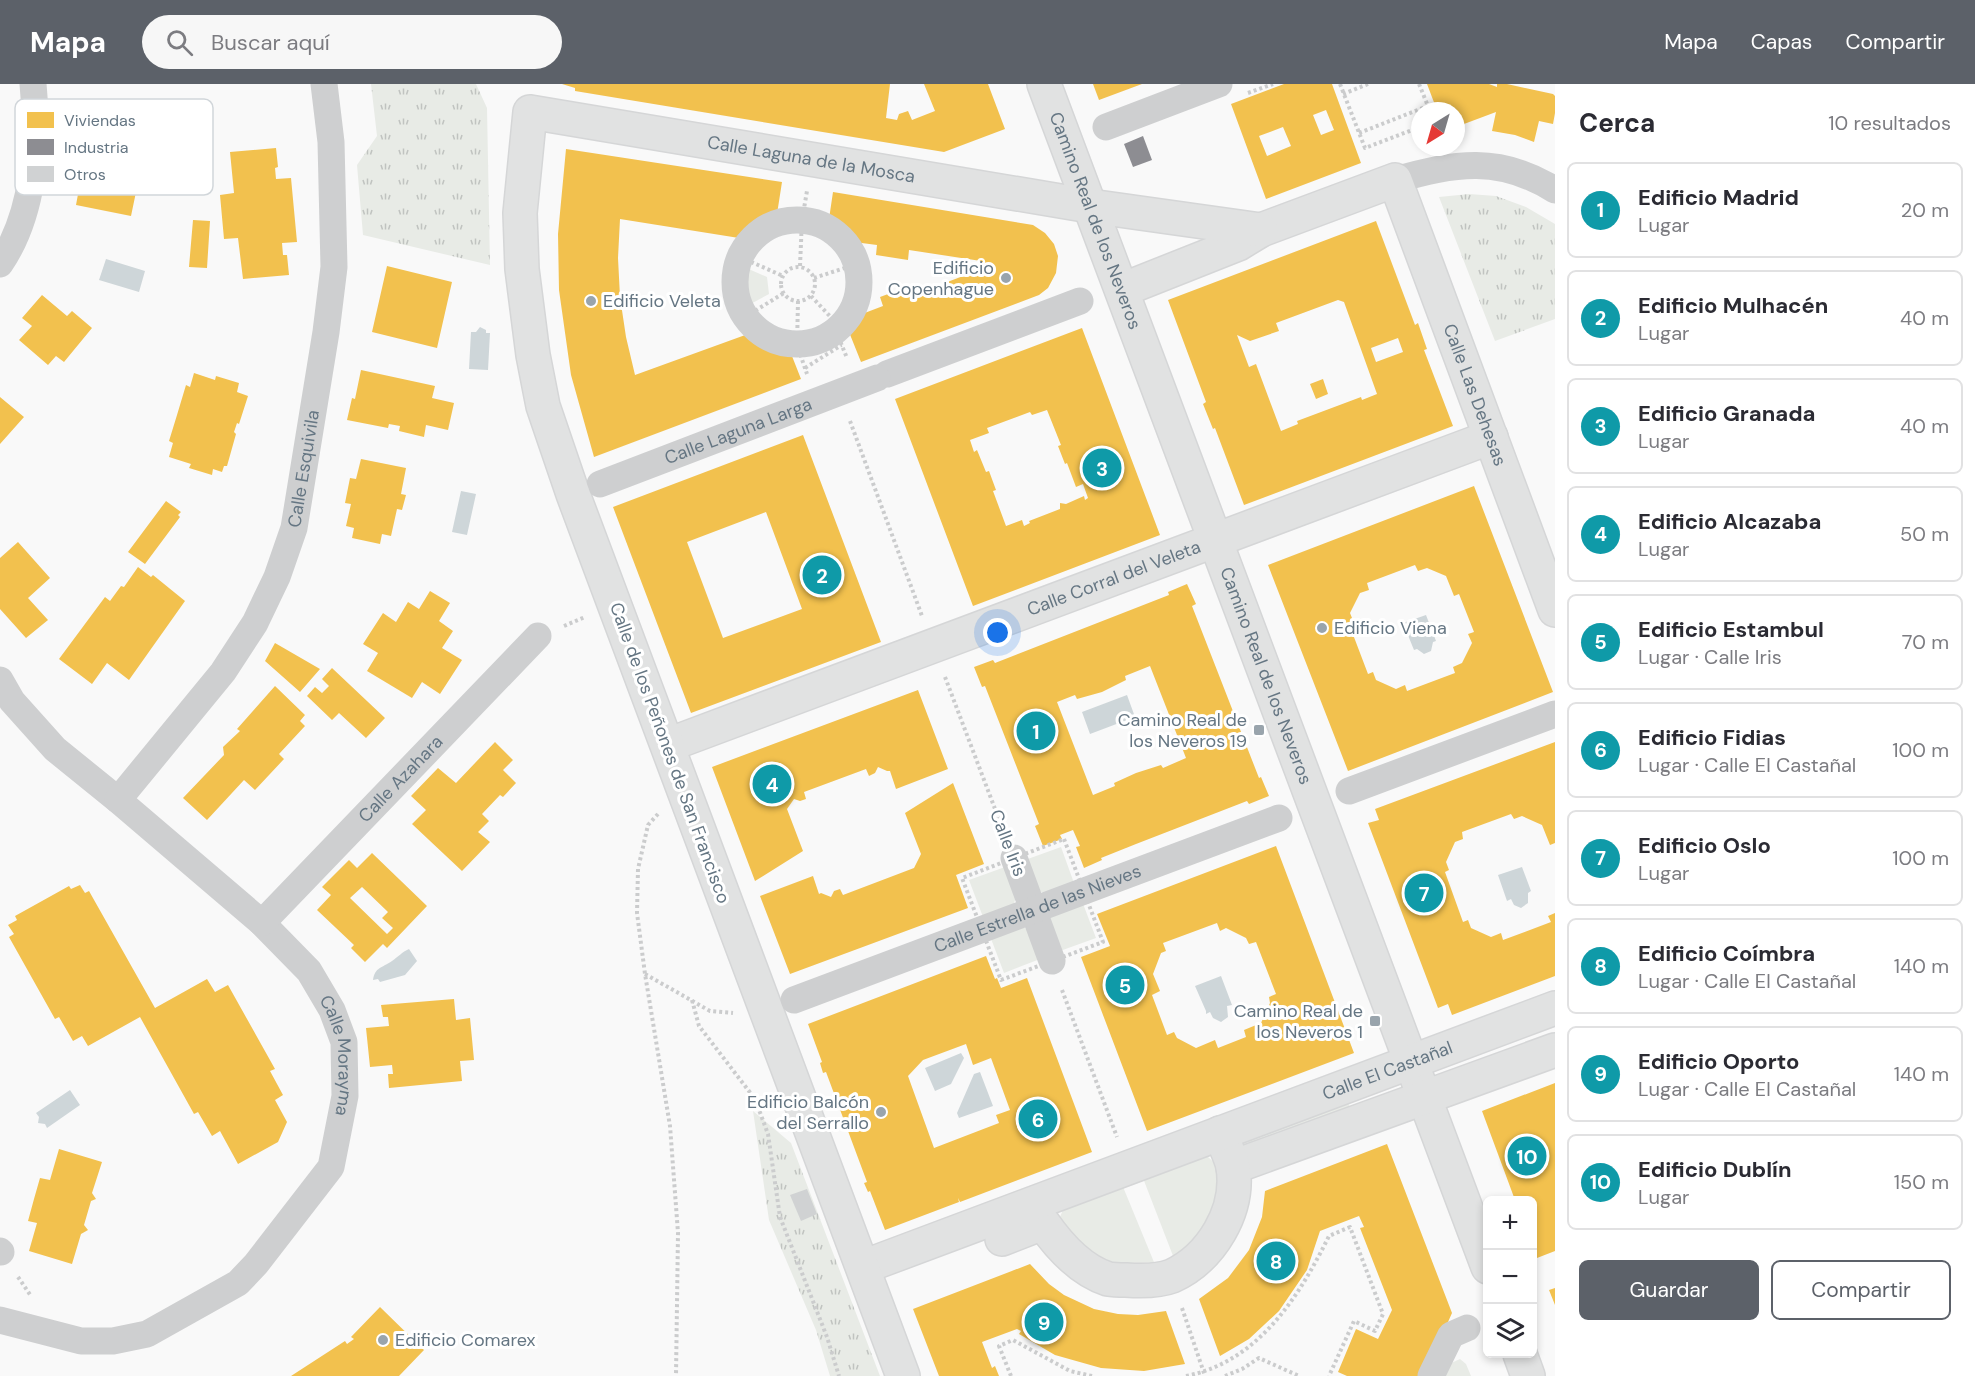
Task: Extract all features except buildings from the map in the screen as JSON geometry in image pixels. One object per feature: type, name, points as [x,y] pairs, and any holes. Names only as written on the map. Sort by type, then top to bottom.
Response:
[{"type":"street","points":[[33,84],[34,99]]},
{"type":"street","name":"Calle Esquivila","points":[[118,800],[223,672],[255,623],[277,577],[294,528],[326,332],[334,267],[331,142],[324,84]]},
{"type":"street","name":"Camino Real de los Neveros","points":[[1044,84],[1483,1254]]},
{"type":"street","points":[[1106,127],[1219,84]]},
{"type":"street","name":"Calle Laguna de la Mosca","points":[[530,112],[1090,206]]},
{"type":"street","name":"Calle de los Peñones de San Francisco","points":[[530,112],[520,213],[522,257],[533,355],[543,406],[573,494],[903,1376]]},
{"type":"street","points":[[1122,290],[1238,244],[1261,230],[1395,180],[1455,165],[1497,166],[1535,178],[1555,190]]},
{"type":"street","name":"Calle Las Dehesas","points":[[1395,180],[1555,610]]},
{"type":"street","points":[[0,264],[21,221],[27,195]]},
{"type":"street","points":[[1090,206],[1261,230]]},
{"type":"street","points":[[802,220],[820,225],[836,234],[849,247],[857,264],[860,281],[858,298],[851,314],[856,358],[827,337],[813,343],[805,369],[777,341],[759,332],[745,317],[737,298],[735,277],[740,257],[750,241],[765,229],[783,221],[802,220]]},
{"type":"street","name":"Calle Laguna Larga","points":[[600,484],[805,369],[1080,301]]},
{"type":"street","name":"Calle Corral del Veleta","points":[[668,745],[1491,437]]},
{"type":"street","name":"Calle Azahara","points":[[262,923],[538,636]]},
{"type":"street","name":"Calle Morayma","points":[[0,680],[12,701],[55,749],[262,923],[309,971],[332,1010],[344,1042],[345,1096],[331,1167],[256,1264],[238,1283],[147,1334],[113,1341],[81,1341],[0,1320]]},
{"type":"street","points":[[1349,791],[1555,714]]},
{"type":"street","name":"Calle Estrella de las Nieves","points":[[794,1000],[1279,818]]},
{"type":"street","name":"Calle Iris","points":[[1010,848],[1056,972]]},
{"type":"street","name":"Calle El Castañal","points":[[867,1277],[1039,1213],[1220,1133],[1555,1008]]},
{"type":"street","points":[[1233,1167],[1555,1050]]},
{"type":"street","points":[[1039,1213],[1059,1245],[1081,1264],[1108,1279],[1140,1281],[1170,1276],[1195,1261],[1213,1242],[1228,1217],[1233,1193],[1233,1167],[1220,1133]]},
{"type":"street","points":[[1431,1376],[1451,1335],[1467,1328]]},
{"type":"street","points":[[1522,1358],[1528,1376]]},
{"type":"path","points":[[1340,84],[1365,148],[1411,131]]},
{"type":"path","points":[[1344,94],[1368,84]]},
{"type":"path","points":[[1419,84],[1426,102]]},
{"type":"path","points":[[1359,133],[1411,113]]},
{"type":"path","points":[[1401,135],[1404,142]]},
{"type":"path","points":[[800,266],[802,220],[808,181]]},
{"type":"path","points":[[740,257],[783,276]]},
{"type":"path","points":[[814,278],[857,264]]},
{"type":"path","points":[[800,266],[809,270],[814,278],[815,287],[811,296],[798,301],[788,297],[782,287],[783,276],[790,269],[800,266]]},
{"type":"path","points":[[745,317],[784,293]]},
{"type":"path","points":[[811,296],[856,358]]},
{"type":"path","points":[[798,301],[805,369]]},
{"type":"path","points":[[805,369],[856,358]]},
{"type":"path","points":[[805,369],[856,358]]},
{"type":"path","points":[[853,428],[921,612]]},
{"type":"path","name":"Calle Iris","points":[[944,676],[1010,848]]},
{"type":"path","points":[[662,810],[648,825],[638,869],[637,913],[670,1126],[678,1233],[676,1376]]},
{"type":"path","points":[[1056,972],[1120,1147]]},
{"type":"path","points":[[645,974],[710,1011],[739,1014]]},
{"type":"path","points":[[692,1000],[699,1026],[755,1100],[768,1134],[780,1217],[827,1337],[839,1376]]},
{"type":"path","points":[[1186,1376],[1205,1374],[1242,1352],[1271,1328],[1295,1298],[1329,1236],[1350,1227],[1383,1314],[1375,1331],[1354,1321],[1329,1376]]},
{"type":"path","points":[[0,1251],[34,1299]]},
{"type":"path","points":[[1180,1302],[1205,1374]]},
{"type":"path","points":[[1011,1376],[999,1346],[1013,1340],[1070,1371],[1092,1376]]},
{"type":"path","points":[[1225,1376],[1259,1358],[1299,1376]]},
{"type":"green space","points":[[371,84],[476,84],[487,108],[490,265],[363,235],[357,165],[377,136]]},
{"type":"green space","points":[[1469,194],[1496,196],[1526,207],[1555,224],[1555,319],[1495,341],[1439,197]]},
{"type":"green space","points":[[744,267],[767,277],[769,294],[747,306],[743,286]]},
{"type":"green space","points":[[1061,847],[1074,883],[1045,894],[1036,889],[1025,860]]},
{"type":"green space","points":[[1005,867],[1016,897],[1013,906],[983,917],[969,880]]},
{"type":"green space","points":[[1082,901],[1096,938],[1060,951],[1049,921],[1052,912]]},
{"type":"green space","points":[[1020,925],[1028,930],[1040,959],[1004,973],[990,936]]},
{"type":"green space","points":[[1347,1100],[1353,1115],[1242,1149],[1244,1138]]},
{"type":"green space","points":[[753,1111],[791,1143],[880,1376],[830,1376],[816,1330],[769,1220]]},
{"type":"green space","points":[[1196,1154],[1208,1157],[1218,1166],[1220,1178],[1211,1221],[1175,1261],[1141,1173]]},
{"type":"green space","points":[[1121,1182],[1156,1267],[1132,1270],[1089,1255],[1062,1227],[1060,1217],[1064,1207]]},
{"type":"green space","points":[[1460,1359],[1466,1364],[1471,1376],[1440,1376],[1447,1365]]},
{"type":"shaded area","points":[[106,259],[145,271],[139,292],[99,280]]},
{"type":"shaded area","points":[[480,327],[486,330],[486,333],[490,333],[488,370],[469,369],[471,332],[476,332]]},
{"type":"shaded area","points":[[461,491],[476,494],[467,535],[452,532]]},
{"type":"shaded area","points":[[1426,615],[1436,641],[1433,642],[1431,651],[1424,654],[1417,649],[1414,650],[1403,623]]},
{"type":"shaded area","points":[[1127,695],[1135,717],[1090,734],[1082,712]]},
{"type":"shaded area","points":[[1522,867],[1531,891],[1528,893],[1528,903],[1521,908],[1514,905],[1511,899],[1507,901],[1498,875]]},
{"type":"shaded area","points":[[409,949],[417,961],[405,975],[380,982],[378,979],[373,980],[377,970]]},
{"type":"shaded area","points":[[1221,976],[1232,1005],[1227,1006],[1228,1017],[1221,1022],[1213,1018],[1210,1012],[1206,1014],[1195,986]]},
{"type":"shaded area","points":[[961,1053],[964,1058],[951,1084],[935,1091],[925,1068]]},
{"type":"shaded area","points":[[980,1072],[993,1106],[959,1118],[957,1113],[974,1074]]},
{"type":"shaded area","points":[[70,1090],[80,1105],[47,1128],[45,1124],[38,1123],[39,1117],[36,1113]]},
{"type":"place","name":"Edificio Copenhague","points":[[1006,278]]},
{"type":"place","name":"Edificio Veleta","points":[[591,301]]},
{"type":"place","name":"Edificio Granada","points":[[1102,468]]},
{"type":"place","name":"Edificio Mulhacén","points":[[822,575]]},
{"type":"place","name":"Edificio Viena","points":[[1322,628]]},
{"type":"place","name":"Camino Real de los Neveros 19","points":[[1259,730]]},
{"type":"place","name":"Edificio Madrid","points":[[1036,731]]},
{"type":"place","name":"Edificio Alcazaba","points":[[772,784]]},
{"type":"place","name":"Edificio Oslo","points":[[1424,893]]},
{"type":"place","name":"Edificio Estambul","points":[[1125,985]]},
{"type":"place","name":"Camino Real de los Neveros 1","points":[[1375,1021]]},
{"type":"place","name":"Edificio Balcón del Serrallo","points":[[881,1112]]},
{"type":"place","name":"Edificio Fidias","points":[[1038,1119]]},
{"type":"place","name":"Edificio Dublín","points":[[1527,1156]]},
{"type":"place","name":"Edificio Coímbra","points":[[1276,1261]]},
{"type":"place","name":"Edificio Oporto","points":[[1044,1322]]},
{"type":"place","name":"Edificio Comarex","points":[[383,1340]]}]
